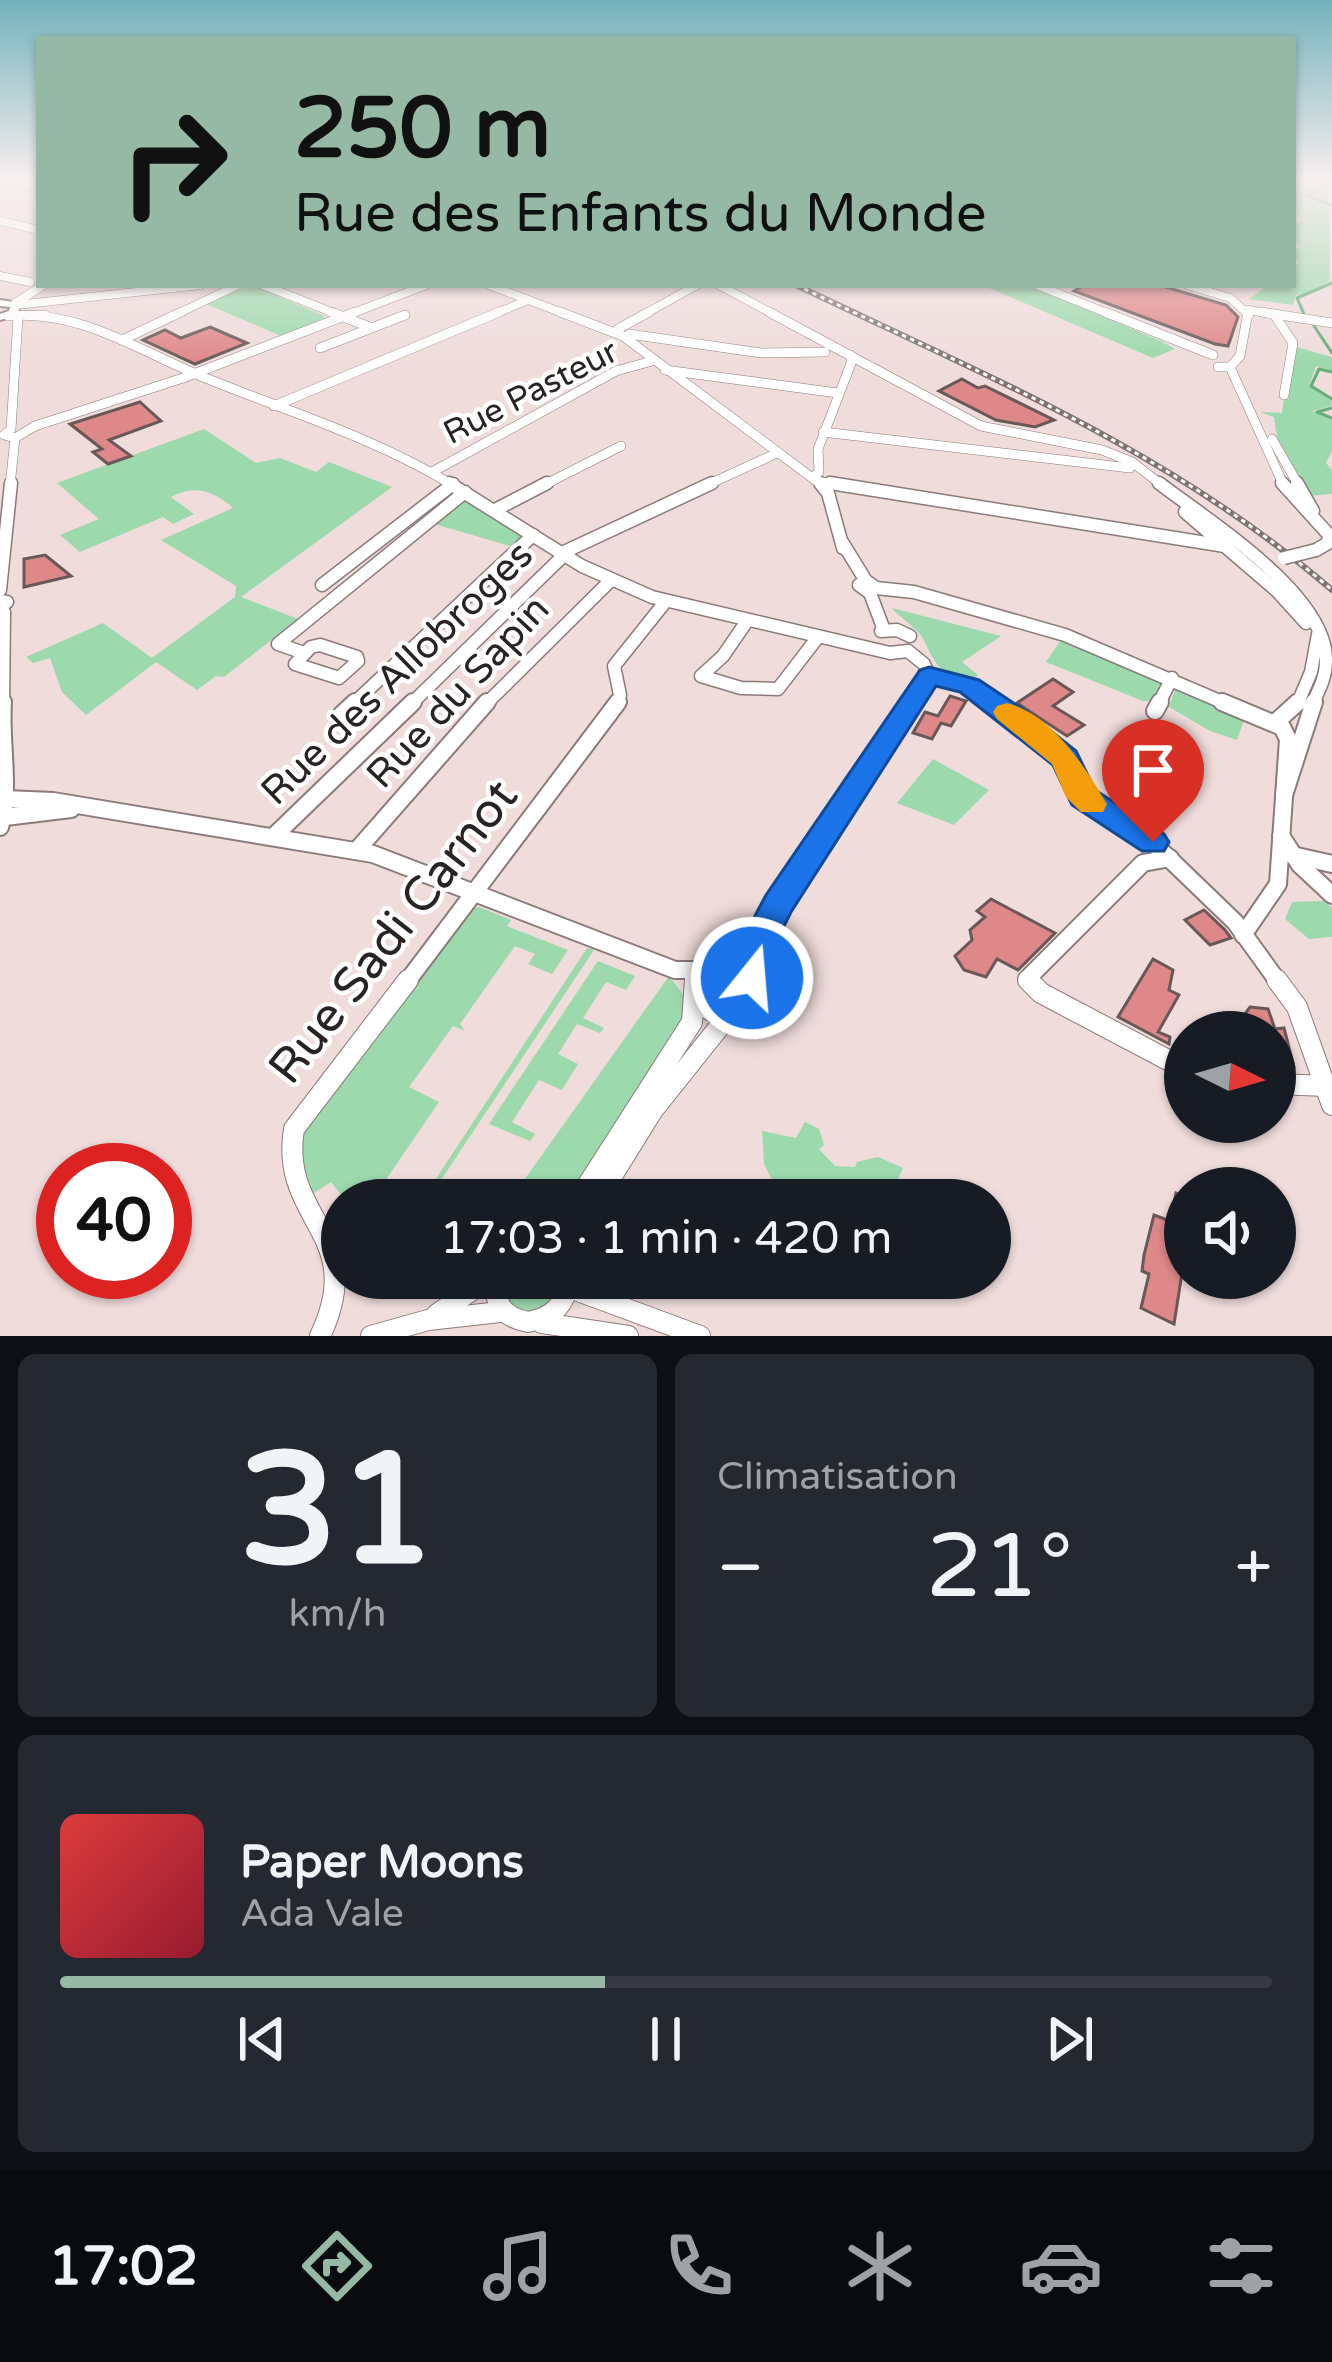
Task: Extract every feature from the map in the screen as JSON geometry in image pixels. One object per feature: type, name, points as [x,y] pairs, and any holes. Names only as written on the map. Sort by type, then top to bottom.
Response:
[{"type":"main road","points":[[0,303],[11,312]]},
{"type":"street","points":[[0,276],[30,282]]},
{"type":"street","points":[[11,312],[40,288]]},
{"type":"street","points":[[11,312],[180,288]]},
{"type":"street","points":[[122,340],[232,288]]},
{"type":"street","points":[[271,288],[372,328]]},
{"type":"street","points":[[7,431],[29,429],[194,374],[418,288]]},
{"type":"street","points":[[497,288],[622,332],[761,353],[825,352]]},
{"type":"street","points":[[622,332],[685,288]]},
{"type":"street","points":[[725,288],[848,358],[987,428],[1105,451],[1142,468],[1230,542],[1318,636]]},
{"type":"street","points":[[1044,288],[1227,364],[1239,381],[1287,493],[1329,536],[1328,543],[1316,550],[1278,564]]},
{"type":"street","points":[[1193,288],[1228,297],[1248,313],[1332,322]]},
{"type":"street","points":[[274,406],[528,300]]},
{"type":"street","points":[[11,312],[2,599],[3,814],[78,808],[357,850],[675,970],[702,970],[723,963],[778,904]]},
{"type":"street","points":[[11,312],[38,314],[122,340],[434,472],[563,554],[665,602],[818,637],[848,642],[879,638],[909,644]]},
{"type":"street","points":[[1227,364],[1240,356],[1248,313]]},
{"type":"street","points":[[320,348],[405,315]]},
{"type":"street","points":[[1271,315],[1293,343],[1284,395]]},
{"type":"street","points":[[622,332],[652,361],[775,454],[817,479],[1230,542]]},
{"type":"street","points":[[848,358],[818,452],[817,479],[854,578],[890,594],[888,613],[929,676]]},
{"type":"street","name":"Rue Pasteur","points":[[434,472],[616,371],[652,361]]},
{"type":"street","points":[[665,370],[838,393]]},
{"type":"street","points":[[824,432],[1130,467]]},
{"type":"street","points":[[1272,439],[1313,511]]},
{"type":"street","points":[[495,511],[621,446]]},
{"type":"street","points":[[1105,451],[1230,542],[1278,564],[1310,612],[1327,656],[1323,683],[1307,716],[1285,795]]},
{"type":"street","name":"Rue des Allobroges","points":[[274,837],[563,554],[775,454]]},
{"type":"street","points":[[322,585],[459,488]]},
{"type":"street","points":[[304,653],[278,644],[459,488]]},
{"type":"street","points":[[340,715],[533,535]]},
{"type":"street","name":"Rue du Sapin","points":[[357,850],[508,678],[611,580]]},
{"type":"street","points":[[877,590],[879,638],[890,653],[909,644]]},
{"type":"street","points":[[877,590],[1055,632],[1276,722],[1287,735],[1284,848],[1271,900],[1244,935]]},
{"type":"street","name":"Rue Sadi Carnot","points":[[320,1336],[340,1295],[333,1257],[291,1166],[291,1136],[615,711],[620,695],[614,665],[665,602]]},
{"type":"street","points":[[747,621],[723,656],[701,676],[741,688],[778,689],[818,637]]},
{"type":"street","points":[[1276,722],[1290,716],[1318,636]]},
{"type":"street","points":[[317,645],[357,657],[351,669],[337,678],[296,665],[317,645]]},
{"type":"street","points":[[351,669],[379,679]]},
{"type":"street","points":[[929,676],[969,686],[1065,759],[1083,797],[1166,854],[1244,935],[1299,1012],[1330,1091],[1296,1087]]},
{"type":"street","points":[[675,970],[707,1011],[728,1016],[746,1010],[754,1000],[756,948],[778,904],[929,676]]},
{"type":"street","points":[[1307,676],[1323,683]]},
{"type":"street","points":[[1155,711],[1172,678]]},
{"type":"street","points":[[1284,848],[1332,864]]},
{"type":"street","points":[[1284,848],[1326,890]]},
{"type":"street","points":[[1164,1059],[1041,993],[1029,984],[1028,976],[1143,863],[1166,854]]},
{"type":"street","points":[[1279,878],[1297,875],[1326,890]]},
{"type":"street","points":[[723,963],[740,967],[752,978]]},
{"type":"street","points":[[591,1179],[692,1022],[702,970]]},
{"type":"street","points":[[610,1179],[653,1110],[728,1016]]},
{"type":"street","points":[[426,1328],[464,1299]]},
{"type":"street","points":[[495,1299],[500,1312],[519,1324],[617,1335],[608,1304]]},
{"type":"street","points":[[542,1323],[561,1309],[564,1299]]},
{"type":"street","points":[[599,1299],[700,1336]]},
{"type":"street","points":[[370,1336],[500,1312]]},
{"type":"green space","points":[[1296,241],[1330,241],[1330,280],[1308,294],[1296,295],[1293,305],[1249,299],[1265,288],[1296,288],[1296,249],[1300,247]]},
{"type":"green space","points":[[259,288],[325,318],[281,336],[206,304],[240,289]]},
{"type":"green space","points":[[989,288],[1035,288],[1175,349],[1153,358]]},
{"type":"green space","points":[[1296,347],[1332,357],[1332,371],[1316,366],[1309,386],[1332,401],[1331,406],[1312,411],[1332,420],[1332,451],[1326,463],[1332,470],[1332,494],[1308,496],[1278,444],[1274,417],[1260,412],[1282,413],[1284,398],[1289,398],[1288,377]]},
{"type":"green space","points":[[204,429],[256,463],[280,458],[316,472],[329,462],[392,487],[241,597],[298,619],[224,677],[216,676],[197,690],[156,662],[86,715],[62,692],[50,658],[33,663],[26,657],[103,623],[152,658],[235,597],[236,586],[161,540],[233,508],[204,491],[180,493],[171,497],[194,514],[173,524],[163,517],[80,552],[60,535],[99,519],[57,483]]},
{"type":"green space","points":[[466,499],[524,536],[513,547],[431,523]]},
{"type":"green space","points":[[892,608],[1001,636],[962,662],[978,675],[971,682],[939,666],[919,633]]},
{"type":"green space","points":[[1061,640],[1165,680],[1154,701],[1143,701],[1046,662]]},
{"type":"green space","points":[[1176,687],[1245,717],[1237,740],[1210,731],[1169,707]]},
{"type":"green space","points":[[933,759],[989,790],[954,825],[897,803]]},
{"type":"green space","points":[[1324,901],[1332,908],[1332,937],[1309,939],[1285,919],[1292,902]]},
{"type":"green space","points":[[479,907],[511,920],[507,926],[568,950],[552,974],[528,964],[535,954],[515,946],[460,1024],[465,1031],[453,1026],[409,1087],[439,1102],[386,1179],[321,1179],[321,1188],[314,1193],[302,1152],[306,1126],[472,909]]},
{"type":"green space","points":[[587,948],[594,950],[442,1179],[436,1179]]},
{"type":"green space","points":[[598,961],[635,976],[626,990],[606,982],[583,1018],[604,1028],[600,1033],[577,1024],[558,1054],[578,1064],[562,1090],[539,1080],[512,1122],[535,1134],[530,1141],[489,1124]]},
{"type":"green space","points":[[669,976],[685,997],[687,1014],[587,1177],[525,1179]]},
{"type":"green space","points":[[805,1122],[819,1129],[824,1145],[819,1149],[835,1166],[855,1167],[857,1162],[878,1157],[903,1168],[898,1179],[772,1179],[764,1164],[762,1131],[796,1138]]},
{"type":"green space","points":[[508,1299],[552,1299],[534,1311]]},
{"type":"building","points":[[1169,288],[1226,305],[1238,317],[1228,346],[1215,344],[1074,291]]},
{"type":"building","points":[[210,327],[247,343],[195,364],[143,340],[165,330],[181,338]]},
{"type":"building","points":[[962,379],[1054,420],[1035,427],[996,420],[939,391]]},
{"type":"building","points":[[140,402],[161,421],[109,440],[131,456],[108,464],[93,452],[102,449],[70,424]]},
{"type":"building","points":[[45,555],[71,576],[24,587],[24,559]]},
{"type":"building","points":[[1053,679],[1073,692],[1053,706],[1084,725],[1067,736],[1017,703]]},
{"type":"building","points":[[950,696],[966,701],[951,726],[941,723],[932,739],[913,733],[925,712],[938,716]]},
{"type":"building","points":[[991,899],[1055,933],[1018,970],[997,959],[986,977],[964,970],[955,956],[972,940],[970,930],[985,917],[977,911]]},
{"type":"building","points":[[1204,910],[1231,938],[1210,945],[1185,920]]},
{"type":"building","points":[[1153,959],[1173,970],[1169,990],[1179,995],[1170,1011],[1164,1011],[1158,1032],[1164,1034],[1164,1041],[1118,1017]]},
{"type":"building","points":[[1154,1215],[1164,1219],[1164,1299],[1178,1299],[1174,1324],[1141,1308],[1149,1274],[1142,1271],[1144,1255]]},
{"type":"waterway","points":[[1304,314],[1297,298],[1332,283]]},
{"type":"waterway","points":[[1314,326],[1332,353]]},
{"type":"waterway","points":[[1332,372],[1319,369],[1311,386],[1332,399]]},
{"type":"waterway","points":[[1332,408],[1317,412],[1332,418]]},
{"type":"railway","points":[[802,288],[1007,385],[1142,456],[1271,541],[1332,590]]},
{"type":"slow traffic","points":[[1007,712],[1065,759],[1077,789],[1092,804]]},
{"type":"route","points":[[752,978],[752,958],[778,904],[929,676],[969,686],[1016,719],[1065,759],[1083,797],[1153,842]]}]
